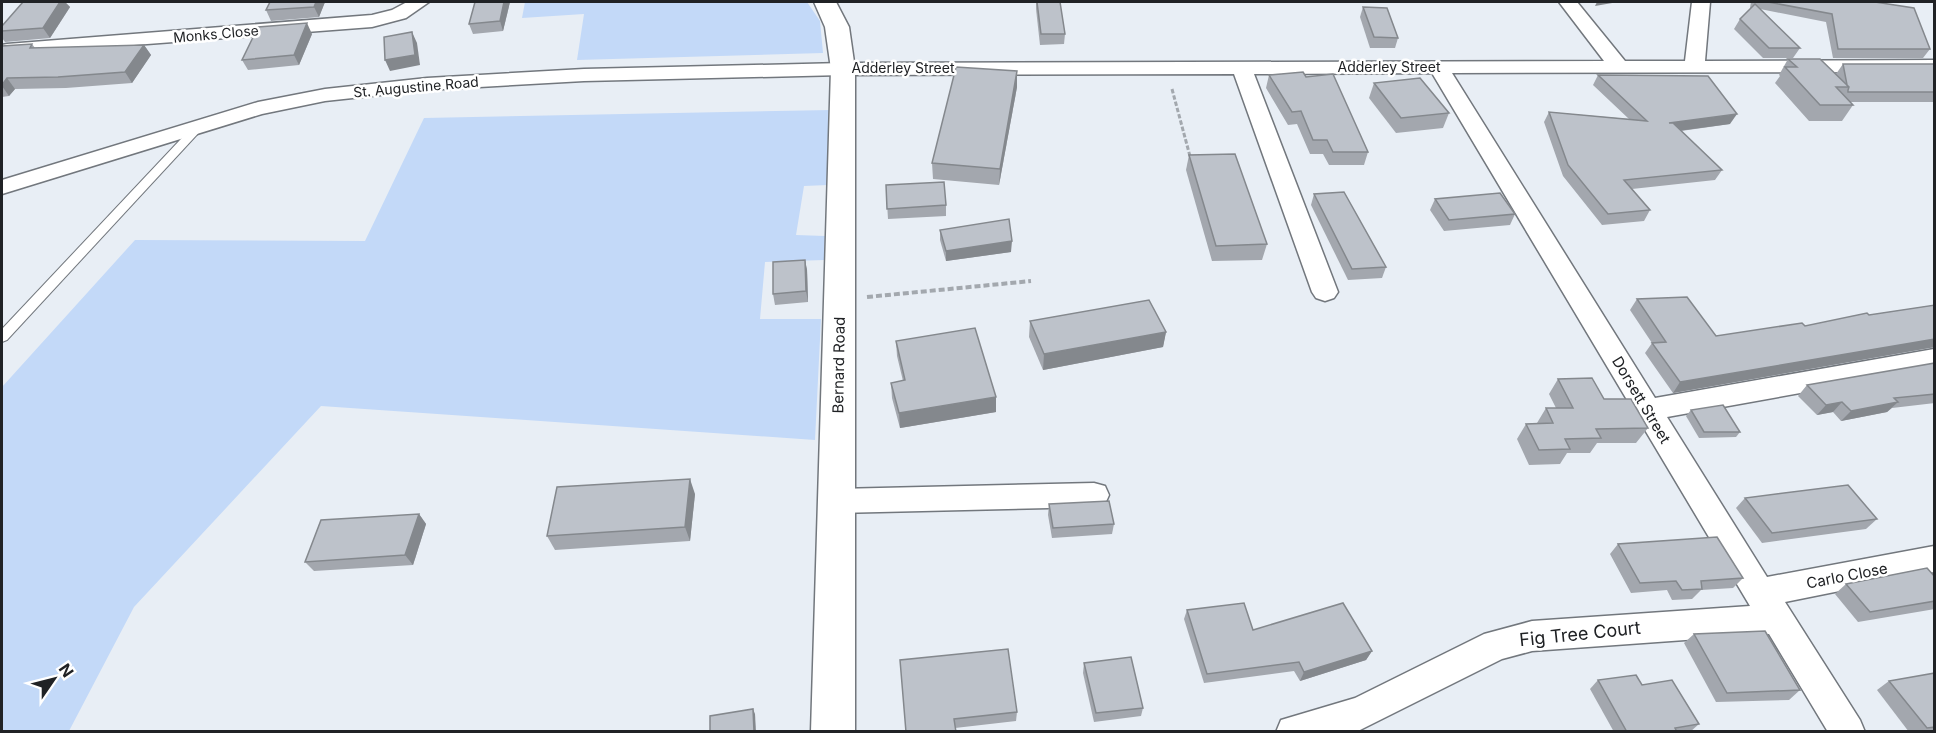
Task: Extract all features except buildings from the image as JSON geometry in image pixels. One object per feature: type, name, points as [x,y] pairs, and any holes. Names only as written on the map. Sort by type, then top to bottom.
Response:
[{"type":"main road","name":"Bernard Road","points":[[825,2],[837,27],[843,69],[833,732]]},
{"type":"street","name":"Monks Close","points":[[7,50],[372,21],[399,14],[420,2]]},
{"type":"street","points":[[1568,2],[1619,67]]},
{"type":"street","points":[[1695,66],[1701,2]]},
{"type":"street","name":"Adderley Street","points":[[843,69],[1935,66]]},
{"type":"street","name":"Dorsett Street","points":[[1438,67],[1647,410],[1848,732]]},
{"type":"street","points":[[1242,68],[1325,292]]},
{"type":"street","name":"St. Augustine Road","points":[[2,187],[258,108],[325,95],[427,84],[584,75],[843,69]]},
{"type":"street","points":[[1647,410],[1935,359]]},
{"type":"street","points":[[837,501],[1094,495]]},
{"type":"street","name":"Carlo Close","points":[[1768,606],[1935,559]]},
{"type":"street","name":"Fig Tree Court","points":[[1293,732],[1360,713],[1496,645],[1532,636],[1768,606]]},
{"type":"lane","points":[[2,337],[200,125]]},
{"type":"path","points":[[1166,68],[1192,160]]},
{"type":"path","points":[[840,300],[1031,281]]},
{"type":"shaded area","points":[[525,2],[807,2],[820,21],[823,53],[577,60],[584,14],[522,18]]},
{"type":"shaded area","points":[[831,110],[828,185],[804,186],[796,235],[825,236],[824,260],[765,262],[760,319],[821,319],[815,440],[321,406],[134,607],[69,731],[2,731],[2,387],[135,240],[365,241],[424,118]]}]
